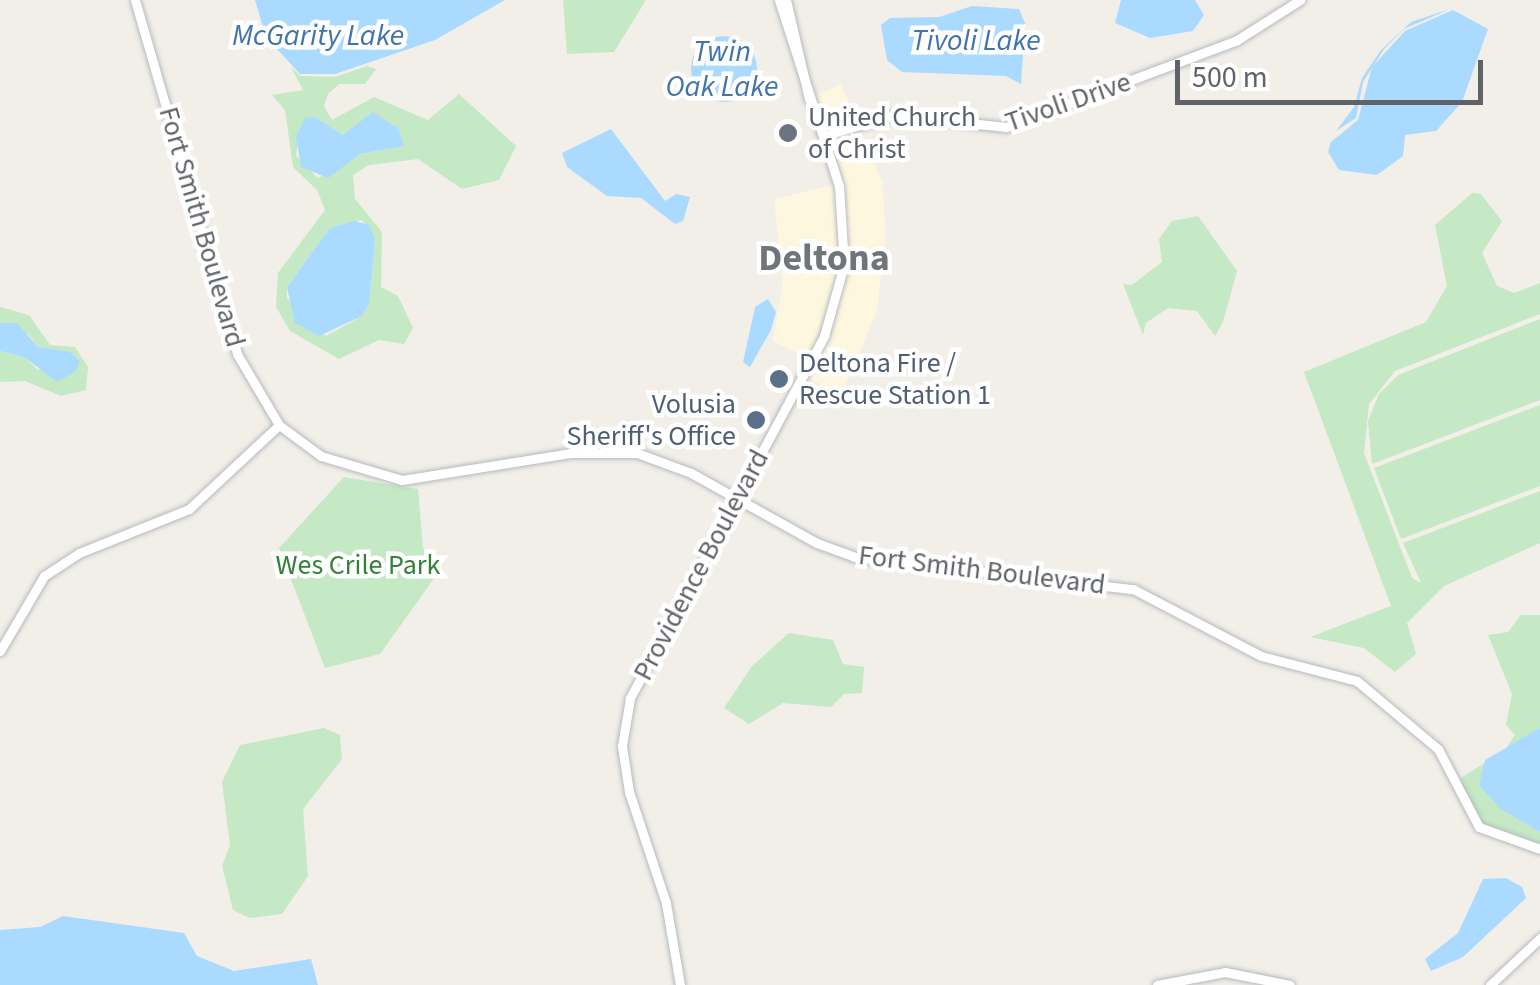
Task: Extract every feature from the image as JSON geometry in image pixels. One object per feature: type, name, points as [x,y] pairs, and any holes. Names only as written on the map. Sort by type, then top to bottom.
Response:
[{"type":"street","name":"Fort Smith Boulevard","points":[[136,0],[220,304],[249,382],[279,425],[321,456],[384,478],[451,477],[570,453],[616,451],[662,460],[856,557],[1133,589],[1261,656],[1351,678],[1438,748],[1479,828],[1540,850]]},
{"type":"street","name":"Providence Boulevard","points":[[680,985],[666,904],[629,792],[622,746],[638,677],[824,336],[840,290],[844,214],[782,0]]},
{"type":"street","name":"Tivoli Drive","points":[[823,136],[894,115],[1006,127],[1237,40],[1300,0]]},
{"type":"street","points":[[0,651],[44,576],[79,552],[189,509],[279,425]]},
{"type":"street","points":[[1490,985],[1540,938]]},
{"type":"street","points":[[1156,985],[1225,972],[1290,985]]},
{"type":"shaded area","points":[[841,85],[857,121],[824,133],[811,97]]},
{"type":"shaded area","points":[[859,126],[882,182],[886,233],[877,311],[841,396],[805,376],[826,337],[846,265],[844,196],[826,138]]},
{"type":"shaded area","points":[[837,184],[841,265],[809,360],[773,341],[783,281],[774,199]]},
{"type":"green space","points":[[563,0],[646,0],[614,52],[567,54]]},
{"type":"green space","points":[[367,66],[376,69],[365,84],[339,84],[328,94],[324,106],[332,120],[374,97],[428,120],[459,94],[516,146],[499,180],[462,189],[418,159],[369,165],[353,175],[355,199],[382,232],[381,287],[398,296],[413,328],[404,344],[379,340],[339,359],[290,331],[276,307],[278,273],[325,210],[317,190],[293,167],[285,110],[272,95],[303,90],[291,67],[301,76],[335,77]],"holes":[[[315,117],[343,135],[358,126],[403,146],[360,154],[318,178],[296,156],[300,128]],[[362,220],[375,240],[369,304],[362,316],[326,336],[287,298],[287,287],[330,228]]]},
{"type":"green space","points":[[1472,193],[1481,194],[1502,221],[1482,253],[1497,286],[1514,293],[1540,283],[1540,314],[1395,371],[1369,404],[1364,453],[1412,578],[1421,583],[1403,543],[1540,491],[1540,543],[1444,586],[1407,623],[1416,654],[1395,672],[1364,648],[1310,637],[1391,606],[1304,372],[1426,322],[1447,286],[1435,225]]},
{"type":"green space","points":[[1198,216],[1237,271],[1223,322],[1215,336],[1197,311],[1168,308],[1146,323],[1143,335],[1123,284],[1132,285],[1162,262],[1159,239],[1172,221]]},
{"type":"green space","points":[[0,307],[29,315],[50,345],[75,347],[88,367],[86,390],[61,396],[25,381],[0,382],[0,351],[24,357],[38,370],[61,353],[38,347],[28,334],[0,323]]},
{"type":"green space","points":[[1540,319],[1540,400],[1372,464],[1368,421],[1379,394],[1398,375]]},
{"type":"green space","points":[[1540,405],[1540,486],[1401,539],[1374,468]]},
{"type":"green space","name":"Wes Crile Park","points":[[344,477],[418,489],[423,547],[440,570],[380,654],[325,668],[279,548]]},
{"type":"green space","points":[[1521,615],[1540,615],[1540,847],[1483,827],[1456,781],[1504,751],[1515,735],[1506,725],[1512,694],[1488,635],[1508,632]]},
{"type":"green space","points":[[789,633],[833,640],[843,664],[864,667],[862,693],[844,694],[831,707],[783,703],[749,724],[724,708],[752,666]]},
{"type":"green space","points":[[324,728],[340,735],[342,759],[303,809],[308,876],[282,914],[249,918],[233,910],[222,866],[230,845],[222,782],[240,745]]},
{"type":"water","name":"McGarity Lake","points":[[255,0],[505,0],[435,40],[335,74],[300,74],[266,37]]},
{"type":"water","points":[[1121,0],[1195,0],[1204,15],[1193,31],[1150,38],[1115,23]]},
{"type":"water","name":"Tivoli Lake","points":[[972,6],[1019,9],[1025,23],[1021,84],[1006,76],[902,72],[887,60],[881,25],[890,18],[939,17]]},
{"type":"water","points":[[1450,9],[1404,29],[1384,49],[1363,82],[1356,118],[1336,131],[1354,107],[1362,78],[1381,50],[1411,22]]},
{"type":"water","points":[[1453,10],[1488,29],[1462,102],[1436,131],[1405,135],[1403,156],[1377,175],[1339,170],[1328,152],[1331,142],[1358,120],[1372,67],[1405,31]]},
{"type":"water","name":"Twin Oak Lake","points":[[724,36],[737,38],[747,46],[755,56],[755,82],[747,92],[737,100],[724,102],[711,100],[701,92],[693,82],[691,69],[693,56],[701,46],[711,38]]},
{"type":"water","points":[[373,112],[399,129],[404,146],[360,154],[328,178],[301,167],[296,137],[305,118],[315,117],[343,135]]},
{"type":"water","points":[[611,129],[665,201],[676,194],[690,197],[683,221],[675,224],[641,198],[607,196],[567,167],[562,153]]},
{"type":"water","points":[[355,221],[369,225],[375,240],[369,304],[362,316],[319,336],[295,323],[287,287],[330,228]]},
{"type":"water","points":[[768,299],[776,312],[771,330],[750,367],[743,362],[755,307]]},
{"type":"water","points":[[0,323],[17,323],[38,347],[70,352],[80,362],[76,371],[57,382],[24,357],[0,351]]},
{"type":"water","points":[[1540,728],[1540,832],[1501,809],[1479,785],[1485,760]]},
{"type":"water","points":[[1506,878],[1522,887],[1526,898],[1463,957],[1431,971],[1425,959],[1458,933],[1483,879]]},
{"type":"water","points":[[63,916],[184,933],[197,956],[234,971],[311,959],[318,985],[0,985],[0,930],[40,927]]},
{"type":"place","name":"United Church of Christ","points":[[788,133]]},
{"type":"place","name":"Deltona Fire / Rescue Station 1","points":[[779,379]]},
{"type":"place","name":"Volusia Sheriff's Office","points":[[756,420]]},
{"type":"district","name":"Deltona","points":[[824,259]]}]
